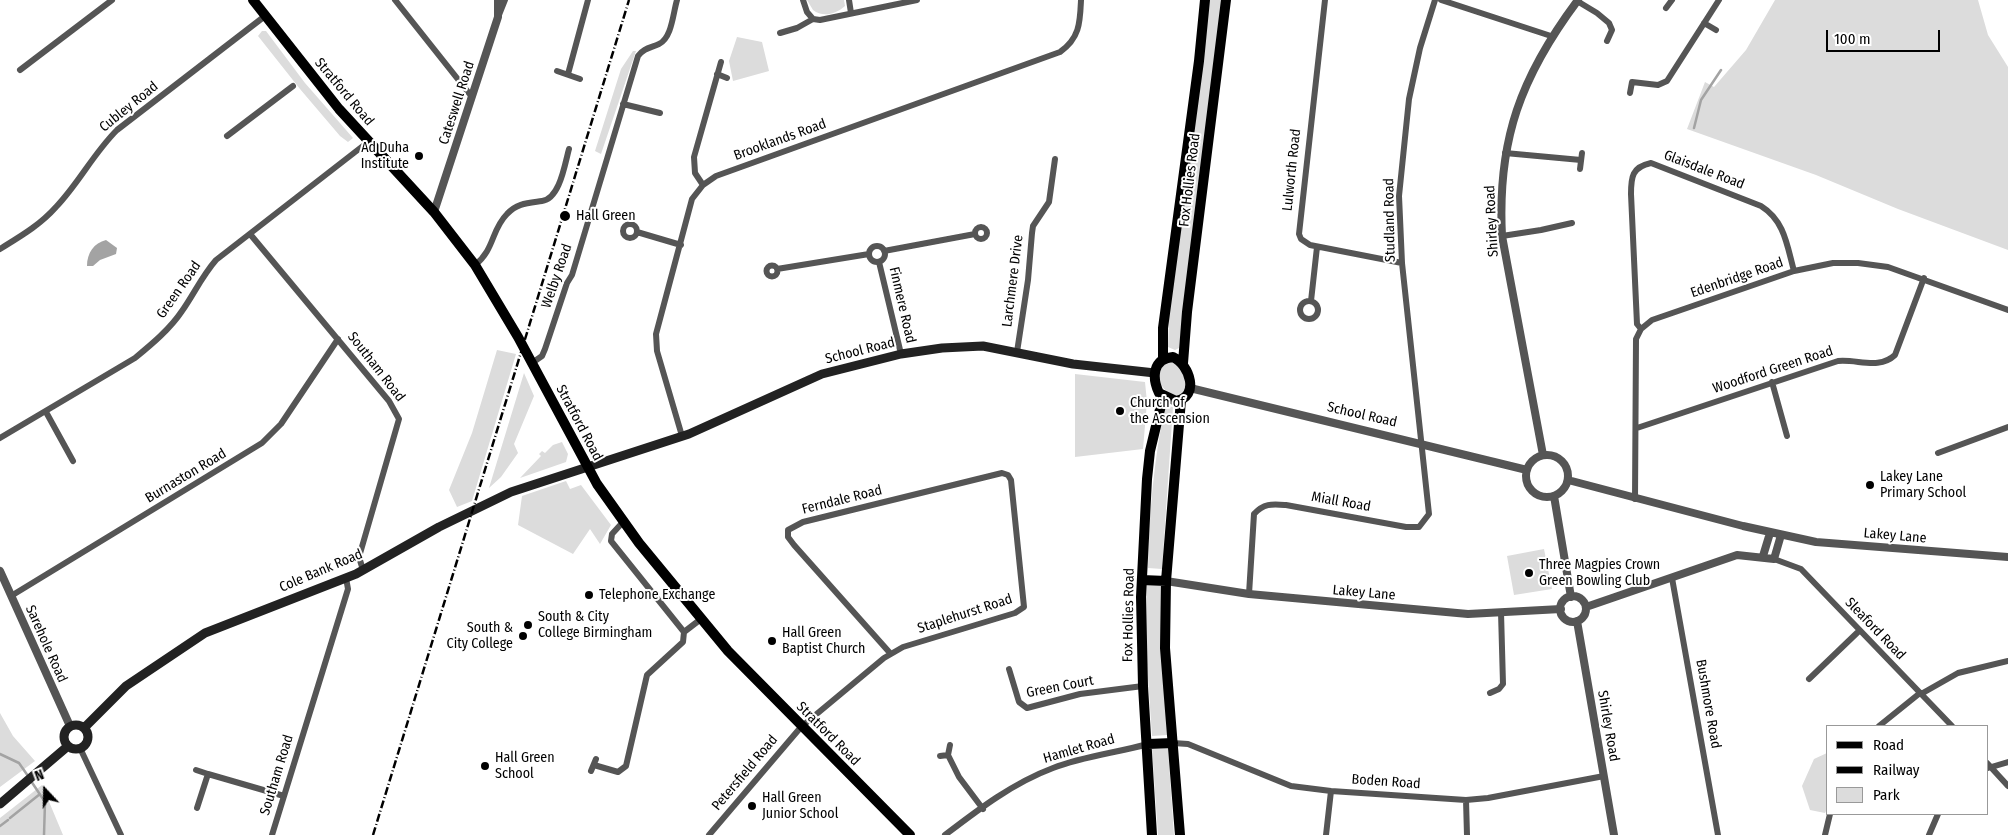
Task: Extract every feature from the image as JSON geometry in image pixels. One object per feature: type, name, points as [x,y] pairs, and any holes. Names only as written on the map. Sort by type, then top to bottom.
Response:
[{"type":"main road","name":"Stratford Road","points":[[253,0],[306,69],[368,142],[434,212],[475,265],[518,337],[586,466],[623,522],[728,651],[801,727],[910,835]]},
{"type":"main road","name":"Fox Hollies Road","points":[[1163,359],[1163,328],[1199,62],[1205,0]]},
{"type":"main road","name":"Fox Hollies Road","points":[[1184,363],[1187,312],[1226,0]]},
{"type":"main road","name":"School Road","points":[[586,466],[682,436],[822,374],[901,354],[942,348],[984,346],[1073,364],[1155,373]]},
{"type":"main road","points":[[1180,835],[1165,648],[1166,581],[1181,400],[1190,388],[1190,377],[1184,363],[1173,357],[1163,359],[1158,364],[1155,373],[1156,385],[1163,397],[1170,400],[1181,400]]},
{"type":"main road","name":"Fox Hollies Road","points":[[1152,835],[1140,622],[1147,480],[1163,397]]},
{"type":"main road","name":"Cole Bank Road","points":[[84,728],[126,686],[205,633],[346,578],[489,502],[516,490],[586,466]]},
{"type":"main road","points":[[1142,580],[1166,581]]},
{"type":"main road","points":[[70,726],[84,728],[88,738],[80,748],[68,746],[64,738],[66,730],[70,726]]},
{"type":"main road","points":[[1148,744],[1173,743]]},
{"type":"main road","points":[[0,804],[68,746]]},
{"type":"street","points":[[20,70],[112,0]]},
{"type":"street","points":[[395,0],[472,97]]},
{"type":"street","name":"Cateswell Road","points":[[434,212],[498,17],[498,0]]},
{"type":"street","points":[[498,17],[505,0]]},
{"type":"street","points":[[568,74],[588,0]]},
{"type":"street","name":"Welby Road","points":[[531,362],[538,360],[546,349],[572,275],[638,56],[646,48],[661,43],[668,35],[677,0]]},
{"type":"street","points":[[803,0],[813,19]]},
{"type":"street","points":[[849,0],[851,13]]},
{"type":"street","points":[[780,33],[797,28],[813,19],[820,20],[918,0]]},
{"type":"street","name":"Brooklands Road","points":[[682,436],[657,351],[656,334],[692,199],[703,185],[716,176],[1060,52],[1068,46],[1077,34],[1081,0]]},
{"type":"street","name":"Lulworth Road","points":[[1326,0],[1298,228],[1301,239],[1317,246],[1402,263]]},
{"type":"street","name":"Studland Road","points":[[1421,443],[1402,263],[1399,196],[1409,99],[1420,48],[1435,0]]},
{"type":"street","points":[[1441,0],[1551,36]]},
{"type":"street","points":[[1666,8],[1672,0]]},
{"type":"street","points":[[1630,93],[1632,82],[1658,85],[1666,81],[1719,0]]},
{"type":"street","name":"Shirley Road","points":[[1543,455],[1502,236],[1500,203],[1505,153],[1524,88],[1551,36],[1578,1],[1609,23],[1612,30],[1607,41]]},
{"type":"street","name":"Cubley Road","points":[[0,248],[29,232],[57,206],[90,160],[117,130],[265,16]]},
{"type":"street","points":[[1704,23],[1716,30]]},
{"type":"street","points":[[703,185],[695,173],[694,157],[721,62]]},
{"type":"street","points":[[557,71],[580,78]]},
{"type":"street","points":[[717,74],[727,78]]},
{"type":"street","points":[[227,136],[293,86]]},
{"type":"street","points":[[623,104],[660,113]]},
{"type":"street","name":"Green Road","points":[[0,438],[135,358],[174,322],[205,272],[216,260],[368,142]]},
{"type":"street","points":[[475,265],[489,251],[498,226],[509,211],[519,205],[543,201],[552,196],[569,149]]},
{"type":"street","points":[[1505,153],[1581,160]]},
{"type":"street","points":[[1580,169],[1582,153]]},
{"type":"street","name":"Larchmere Drive","points":[[1017,352],[1028,280],[1033,226],[1049,202],[1055,159]]},
{"type":"street","name":"Glaisdale Road","points":[[1641,329],[1637,324],[1631,177],[1635,169],[1642,165],[1651,163],[1762,206],[1773,213],[1781,224],[1794,271]]},
{"type":"street","points":[[1502,236],[1572,223]]},
{"type":"street","points":[[637,232],[681,244]]},
{"type":"street","name":"Southam Road","points":[[250,234],[389,401],[399,419],[359,557],[363,570]]},
{"type":"street","points":[[884,251],[975,234]]},
{"type":"street","points":[[875,246],[881,246],[885,256],[879,262],[872,260],[868,254],[870,249],[875,246]]},
{"type":"street","points":[[1311,301],[1317,246]]},
{"type":"street","points":[[777,269],[868,254]]},
{"type":"street","name":"Finmere Road","points":[[879,262],[901,354]]},
{"type":"street","name":"Edenbridge Road","points":[[1641,329],[1652,320],[1794,271],[1833,263],[1858,263],[1888,267],[1924,278],[2008,310]]},
{"type":"street","name":"Woodford Green Road","points":[[1637,428],[1838,361],[1851,360],[1876,364],[1887,362],[1895,355],[1924,278]]},
{"type":"street","points":[[1635,499],[1637,428],[1636,339],[1641,329]]},
{"type":"street","name":"Burnaston Road","points":[[11,596],[262,443],[282,424],[338,339]]},
{"type":"street","points":[[1772,382],[1787,436]]},
{"type":"street","name":"School Road","points":[[1190,388],[1527,470]]},
{"type":"street","points":[[46,412],[73,461]]},
{"type":"street","points":[[1938,453],[2008,427]]},
{"type":"street","name":"Miall Road","points":[[1249,594],[1254,514],[1261,506],[1270,504],[1286,505],[1406,527],[1419,527],[1426,521],[1429,514],[1421,443]]},
{"type":"street","points":[[1543,455],[1555,456],[1568,470],[1568,480],[1561,492],[1554,496],[1543,496],[1533,491],[1527,482],[1527,470],[1533,461],[1543,455]]},
{"type":"street","name":"Staplehurst Road","points":[[801,727],[890,653],[903,647],[1015,613],[1024,607],[1011,480],[1008,475],[1002,473]]},
{"type":"street","name":"Ferndale Road","points":[[890,653],[794,545],[788,537],[788,530],[804,522],[1002,473]]},
{"type":"street","points":[[1568,480],[1770,533],[1763,556]]},
{"type":"street","points":[[1554,496],[1571,596]]},
{"type":"street","points":[[594,765],[618,772],[626,766],[647,675],[683,642],[684,632],[611,541],[612,534],[623,522]]},
{"type":"street","name":"Lakey Lane","points":[[1770,533],[1816,542],[2008,557]]},
{"type":"street","points":[[1586,607],[1737,555],[1763,556],[1774,559],[1781,535]]},
{"type":"street","name":"Sleaford Road","points":[[1774,559],[1801,569],[1951,725]]},
{"type":"street","name":"Sarehole Road","points":[[0,571],[70,726]]},
{"type":"street","name":"Southam Road","points":[[272,835],[348,589],[346,578]]},
{"type":"street","name":"Bushmore Road","points":[[1672,578],[1718,835]]},
{"type":"street","name":"Lakey Lane","points":[[1166,581],[1249,594],[1468,614],[1561,609]]},
{"type":"street","points":[[1571,596],[1582,600],[1586,607],[1583,617],[1577,621],[1566,619],[1561,609],[1562,602],[1571,596]]},
{"type":"street","points":[[1490,693],[1499,689],[1503,684],[1501,612]]},
{"type":"street","points":[[684,632],[701,619]]},
{"type":"street","name":"Shirley Road","points":[[1577,621],[1614,835]]},
{"type":"street","points":[[1809,679],[1860,631]]},
{"type":"street","points":[[1879,725],[1920,693],[1958,673],[2008,660]]},
{"type":"street","name":"Green Court","points":[[1008,669],[1019,702],[1027,708],[1080,694],[1143,686]]},
{"type":"street","name":"Petersfield Road","points":[[709,835],[801,727]]},
{"type":"street","name":"Boden Road","points":[[1173,743],[1188,744],[1291,786],[1331,791],[1466,800],[1488,798],[1604,776]]},
{"type":"street","name":"Hamlet Road","points":[[945,835],[1017,784],[1053,768],[1148,744]]},
{"type":"street","points":[[950,745],[948,755],[959,778],[983,808]]},
{"type":"street","points":[[80,748],[121,835]]},
{"type":"street","points":[[940,756],[948,755]]},
{"type":"street","points":[[1988,766],[2008,762]]},
{"type":"street","points":[[1988,766],[2008,786]]},
{"type":"street","points":[[196,770],[284,796]]},
{"type":"street","points":[[197,808],[208,774]]},
{"type":"street","points":[[1326,835],[1331,791]]},
{"type":"street","points":[[1466,800],[1467,835]]},
{"type":"street","points":[[1825,835],[1830,815]]},
{"type":"street","points":[[1929,835],[1938,815]]},
{"type":"green space","points":[[807,0],[844,0],[845,6],[834,13],[821,14],[813,10]]},
{"type":"green space","points":[[1209,0],[1223,0],[1179,348],[1175,350],[1168,347],[1169,315]]},
{"type":"green space","points":[[1775,0],[1978,0],[1988,35],[2008,67],[2008,250],[1898,209],[1816,175],[1687,129],[1705,82],[1714,87],[1746,50]]},
{"type":"green space","points":[[262,31],[266,31],[305,83],[353,138],[348,142],[340,136],[300,89],[258,36]]},
{"type":"green space","points":[[737,37],[762,42],[769,71],[733,81],[729,61]]},
{"type":"green space","points":[[633,51],[636,51],[601,154],[595,151],[621,69]]},
{"type":"green space","points":[[497,350],[516,354],[472,501],[457,507],[449,490],[472,433]]},
{"type":"green space","points":[[1172,361],[1185,372],[1186,388],[1179,397],[1163,388],[1160,380],[1160,369],[1164,364]]},
{"type":"green space","points":[[524,373],[534,396],[514,444],[518,453],[501,477],[489,488]]},
{"type":"green space","points":[[1075,374],[1145,382],[1147,402],[1143,449],[1075,457]]},
{"type":"green space","points":[[1165,406],[1173,407],[1162,569],[1148,568],[1153,487]]},
{"type":"green space","points":[[562,442],[568,454],[566,462],[520,478],[541,456],[539,454],[542,451],[545,453],[553,445]]},
{"type":"green space","points":[[566,481],[570,489],[581,485],[611,525],[600,544],[590,529],[573,554],[518,525],[522,496]]},
{"type":"green space","name":"Three Magpies Crown Green Bowling Club","points":[[1544,549],[1552,589],[1514,595],[1507,556]]},
{"type":"green space","points":[[1146,585],[1162,585],[1167,735],[1152,736],[1144,621]]},
{"type":"green space","points":[[0,713],[13,736],[35,761],[0,787]]},
{"type":"green space","points":[[1168,748],[1174,835],[1158,835],[1152,749]]},
{"type":"green space","points":[[1826,753],[1825,813],[1810,810],[1802,786],[1814,759]]},
{"type":"green space","points":[[42,785],[63,835],[0,835],[0,818]]},
{"type":"shaded area","points":[[106,240],[117,248],[116,254],[100,260],[93,266],[87,266],[88,257],[92,249]]},
{"type":"waterway","points":[[1694,128],[1701,100],[1721,70]]},
{"type":"waterway","points":[[0,754],[19,763],[28,776]]},
{"type":"waterway","points":[[31,781],[45,802],[44,835]]},
{"type":"waterway","points":[[10,818],[40,794]]},
{"type":"waterway","points":[[0,826],[8,820]]},
{"type":"railway","points":[[373,835],[629,0]]},
{"type":"place","name":"Ad Duha Institute","points":[[419,156]]},
{"type":"place","name":"Hall Green","points":[[565,216]]},
{"type":"place","name":"Church of the Ascension","points":[[1120,411]]},
{"type":"place","name":"Lakey Lane Primary School","points":[[1870,485]]},
{"type":"place","name":"Three Magpies Crown Green Bowling Club","points":[[1529,573]]},
{"type":"place","name":"Telephone Exchange","points":[[589,595]]},
{"type":"place","name":"South & City College Birmingham","points":[[528,625]]},
{"type":"place","name":"South & City College","points":[[523,636]]},
{"type":"place","name":"Hall Green Baptist Church","points":[[772,641]]},
{"type":"place","name":"Hall Green School","points":[[485,766]]},
{"type":"place","name":"Hall Green Junior School","points":[[752,806]]}]
